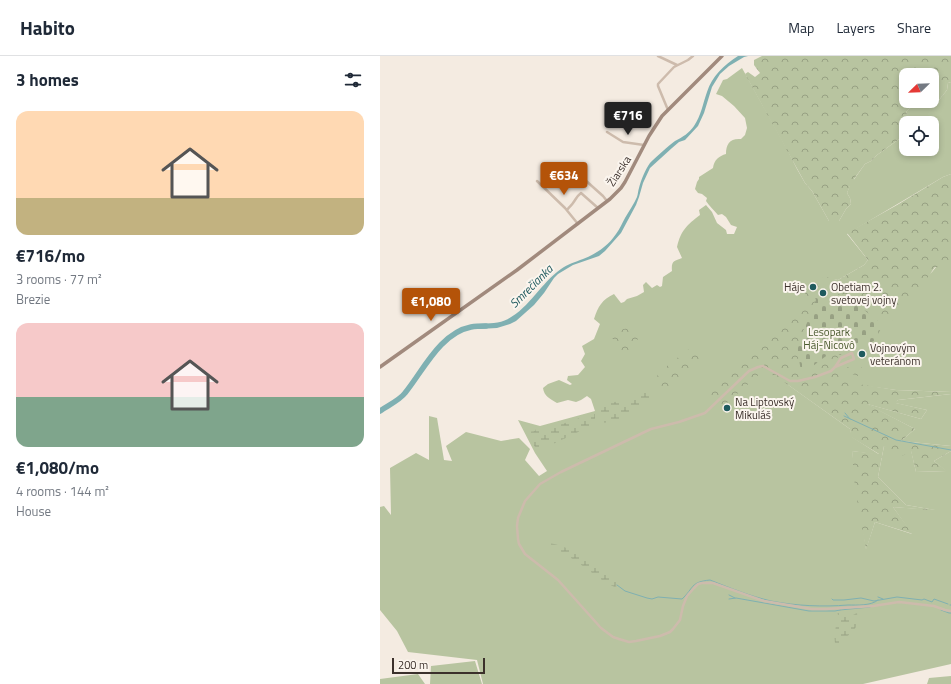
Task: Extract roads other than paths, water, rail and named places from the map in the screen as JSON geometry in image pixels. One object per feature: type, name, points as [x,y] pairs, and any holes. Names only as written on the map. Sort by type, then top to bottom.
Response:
[{"type":"street","points":[[658,56],[676,65]]},
{"type":"street","points":[[668,110],[658,84],[676,65],[693,56]]},
{"type":"street","name":"Žiarska","points":[[380,366],[537,255],[616,193],[625,182],[657,123],[722,56]]},
{"type":"street","points":[[607,132],[623,142],[644,146]]},
{"type":"street","points":[[584,179],[607,201]]},
{"type":"street","points":[[537,181],[567,210],[578,224]]},
{"type":"street","points":[[567,210],[581,193],[598,208]]},
{"type":"street","points":[[835,367],[841,358],[852,353],[854,359],[815,377],[798,381],[790,380],[763,366],[754,368],[749,371],[706,413],[651,429],[545,481],[528,497],[520,511],[517,526],[519,544],[525,554],[558,580],[601,628],[613,637],[629,642],[656,637],[674,629],[680,620],[683,606],[688,596],[694,588],[702,582],[713,584],[764,602],[812,609],[873,606],[899,602],[934,606],[951,611]]},
{"type":"water","points":[[738,56],[748,56],[729,66],[720,74],[712,87],[704,113],[698,126],[685,140],[679,142],[650,168],[643,183],[636,205],[621,233],[605,251],[599,256],[573,265],[558,274],[534,305],[516,321],[497,328],[479,329],[479,324],[501,322],[516,314],[529,302],[547,281],[561,269],[569,264],[593,255],[613,238],[636,200],[642,178],[650,163],[669,145],[686,135],[692,128],[702,109],[709,86],[715,76],[723,67]]},
{"type":"waterway","name":"Smrečianka","points":[[380,411],[403,396],[433,354],[450,337],[471,327],[486,326]]},
{"type":"waterway","points":[[845,413],[850,419]]},
{"type":"waterway","points":[[844,416],[896,440],[951,450]]},
{"type":"waterway","points":[[617,585],[625,591],[652,599],[658,597],[682,599],[693,586],[699,582],[710,580],[755,597],[790,604],[820,606],[860,605],[872,603],[878,600]]},
{"type":"waterway","points":[[729,595],[735,598]]},
{"type":"waterway","points":[[878,597],[883,599]]},
{"type":"waterway","points":[[832,599],[844,600],[861,598],[874,601],[897,597],[924,599],[932,602],[934,599],[948,604]]},
{"type":"waterway","points":[[729,599],[736,598],[809,611],[840,610]]},
{"type":"waterway","points":[[840,610],[870,607]]},
{"type":"waterway","points":[[941,610],[951,613]]},
{"type":"place","name":"Háje","points":[[813,287]]},
{"type":"place","name":"Obetiam 2. svetovej vojny","points":[[823,293]]},
{"type":"place","name":"Vojnovým veteránom","points":[[862,354]]},
{"type":"place","name":"Na Liptovský Mikuláš","points":[[727,408]]},
{"type":"park label","name":"Lesopark Háj-Nicovô","points":[[829,338]]}]
